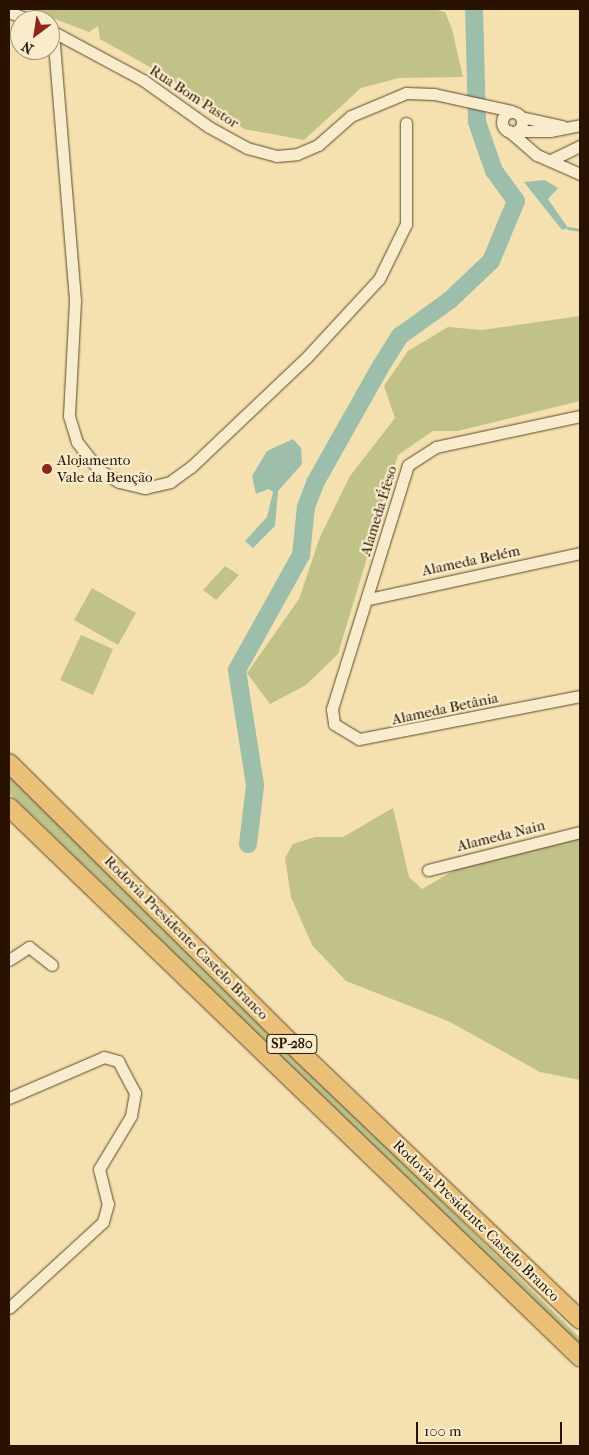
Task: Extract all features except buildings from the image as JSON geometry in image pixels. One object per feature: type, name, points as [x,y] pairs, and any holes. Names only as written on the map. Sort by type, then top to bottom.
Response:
[{"type":"highway","name":"Rodovia Presidente Castelo Branco","points":[[9,763],[303,1055],[580,1320]]},
{"type":"highway","name":"Rodovia Presidente Castelo Branco","points":[[9,807],[40,839],[580,1358]]},
{"type":"highway","points":[[9,816],[40,839]]},
{"type":"street","name":"Rua Bom Pastor","points":[[60,36],[143,80],[209,128],[247,148],[276,156],[297,154],[318,145],[351,116],[406,94],[463,101],[484,106]]},
{"type":"street","points":[[54,60],[75,301],[68,416],[77,442],[99,470],[119,482],[145,488],[170,482],[191,467],[306,358],[379,278],[406,224],[406,123]]},
{"type":"street","points":[[484,106],[568,128]]},
{"type":"street","points":[[484,106],[509,129],[523,147],[553,159],[580,174]]},
{"type":"street","points":[[509,129],[504,115],[516,114]]},
{"type":"street","points":[[509,129],[516,114]]},
{"type":"street","points":[[509,129],[568,128],[580,125]]},
{"type":"street","points":[[553,159],[580,146]]},
{"type":"street","name":"Alameda Éfeso","points":[[332,709],[369,599],[408,465],[436,447],[580,416]]},
{"type":"street","name":"Alameda Belém","points":[[369,599],[580,553]]},
{"type":"street","name":"Alameda Betânia","points":[[332,709],[334,724],[359,739],[580,696]]},
{"type":"street","name":"Alameda Nain","points":[[428,870],[580,832]]},
{"type":"street","points":[[9,960],[29,947],[52,965]]},
{"type":"street","points":[[9,1098],[104,1057],[118,1061],[135,1093],[131,1116],[99,1169],[108,1204],[104,1222],[9,1308]]},
{"type":"green space","points":[[29,9],[433,9],[445,12],[452,29],[463,77],[399,78],[361,88],[304,140],[244,129],[164,75],[100,39],[98,26],[89,32],[60,21],[60,10]]},
{"type":"green space","points":[[580,316],[580,401],[458,431],[433,431],[398,455],[338,654],[306,685],[270,704],[247,673],[299,599],[320,537],[350,476],[395,418],[384,386],[408,351],[448,327],[482,330]]},
{"type":"green space","points":[[225,566],[239,575],[216,600],[203,590]]},
{"type":"green space","points":[[92,588],[136,613],[118,645],[74,620]]},
{"type":"green space","points":[[81,635],[113,649],[93,695],[60,680]]},
{"type":"green space","points":[[9,774],[580,1338],[580,1347],[9,793]]},
{"type":"green space","points":[[393,808],[409,877],[422,889],[470,861],[580,838],[580,1080],[540,1072],[448,1021],[346,981],[312,945],[291,897],[285,858],[293,844],[315,837],[343,837]]},
{"type":"shaded area","points":[[545,180],[558,188],[548,199],[568,228],[562,230],[524,182]]},
{"type":"shaded area","points":[[293,439],[301,448],[302,464],[278,491],[275,526],[253,548],[245,541],[267,517],[273,492],[269,489],[256,494],[252,476],[267,451]]},
{"type":"waterway","points":[[248,844],[255,785],[237,670],[301,555],[306,507],[315,483],[381,366],[400,336],[450,300],[491,261],[516,201],[494,171],[477,122],[474,9]]},
{"type":"waterway","points":[[568,228],[580,230]]},
{"type":"place","name":"Alojamento Vale da Benção","points":[[47,469]]}]
